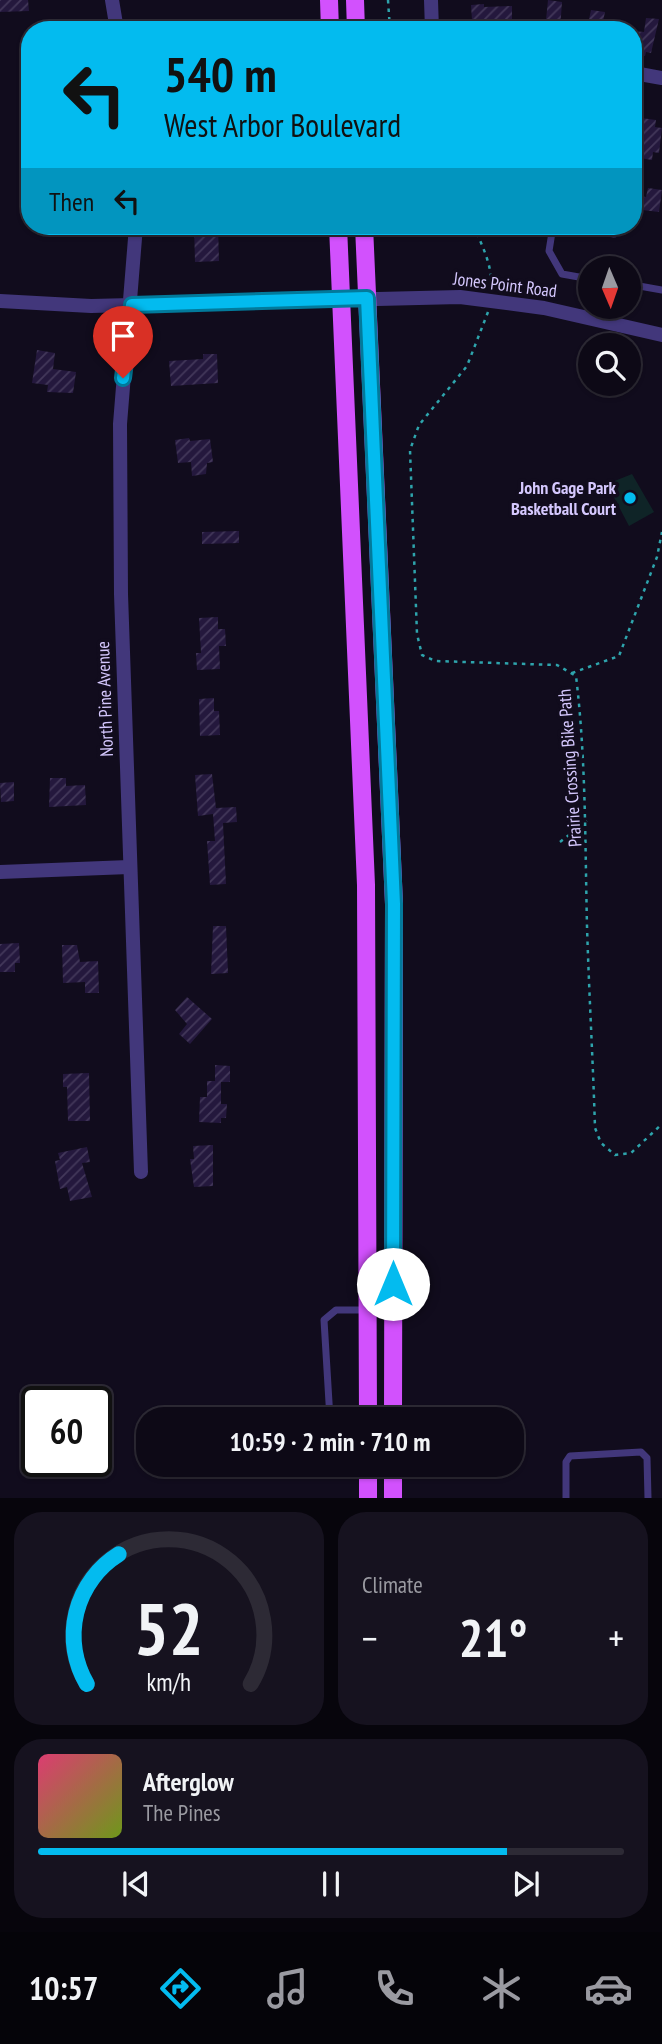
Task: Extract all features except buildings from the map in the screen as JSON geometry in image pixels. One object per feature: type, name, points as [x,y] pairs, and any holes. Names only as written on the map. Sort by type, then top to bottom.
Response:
[{"type":"main road","points":[[329,0],[330,21]]},
{"type":"main road","points":[[355,0],[356,21]]},
{"type":"main road","points":[[338,235],[366,885],[368,1407]]},
{"type":"main road","points":[[364,235],[394,904],[393,1407]]},
{"type":"main road","points":[[368,1477],[368,1498]]},
{"type":"street","points":[[112,0],[116,21]]},
{"type":"street","points":[[431,0],[432,21]]},
{"type":"street","points":[[642,74],[662,78]]},
{"type":"street","name":"North Pine Avenue","points":[[136,235],[132,305],[124,355],[120,424],[121,594],[141,1172]]},
{"type":"street","name":"Jones Point Road","points":[[0,301],[39,306],[367,298],[491,299],[578,310]]},
{"type":"street","name":"Jones Point Road","points":[[616,319],[662,335]]},
{"type":"street","points":[[0,872],[130,867]]},
{"type":"lane","points":[[552,235],[549,251],[562,274],[578,277]]},
{"type":"lane","points":[[641,286],[662,289]]},
{"type":"lane","points":[[329,1407],[324,1320],[336,1310],[368,1310]]},
{"type":"lane","points":[[566,1498],[566,1462],[570,1456],[641,1452],[647,1458],[648,1498]]},
{"type":"path","points":[[388,0],[389,21]]},
{"type":"path","name":"Prairie Crossing Bike Path","points":[[478,235],[492,279],[491,299],[467,366],[419,425],[411,450],[417,634],[422,655],[435,661],[557,665],[576,676],[583,734],[587,821],[587,924],[596,1128],[601,1143],[615,1155],[631,1153],[662,1124]]},
{"type":"path","points":[[572,673],[619,656],[657,557],[662,532]]},
{"type":"path","points":[[560,842],[587,821]]},
{"type":"green space","name":"John Gage Park Basketball Court","points":[[632,474],[654,512],[629,526],[607,484]]},
{"type":"place","name":"John Gage Park Basketball Court","points":[[630,498]]},
{"type":"route","points":[[123,378],[132,305],[367,298],[394,904],[393,1284]]}]
